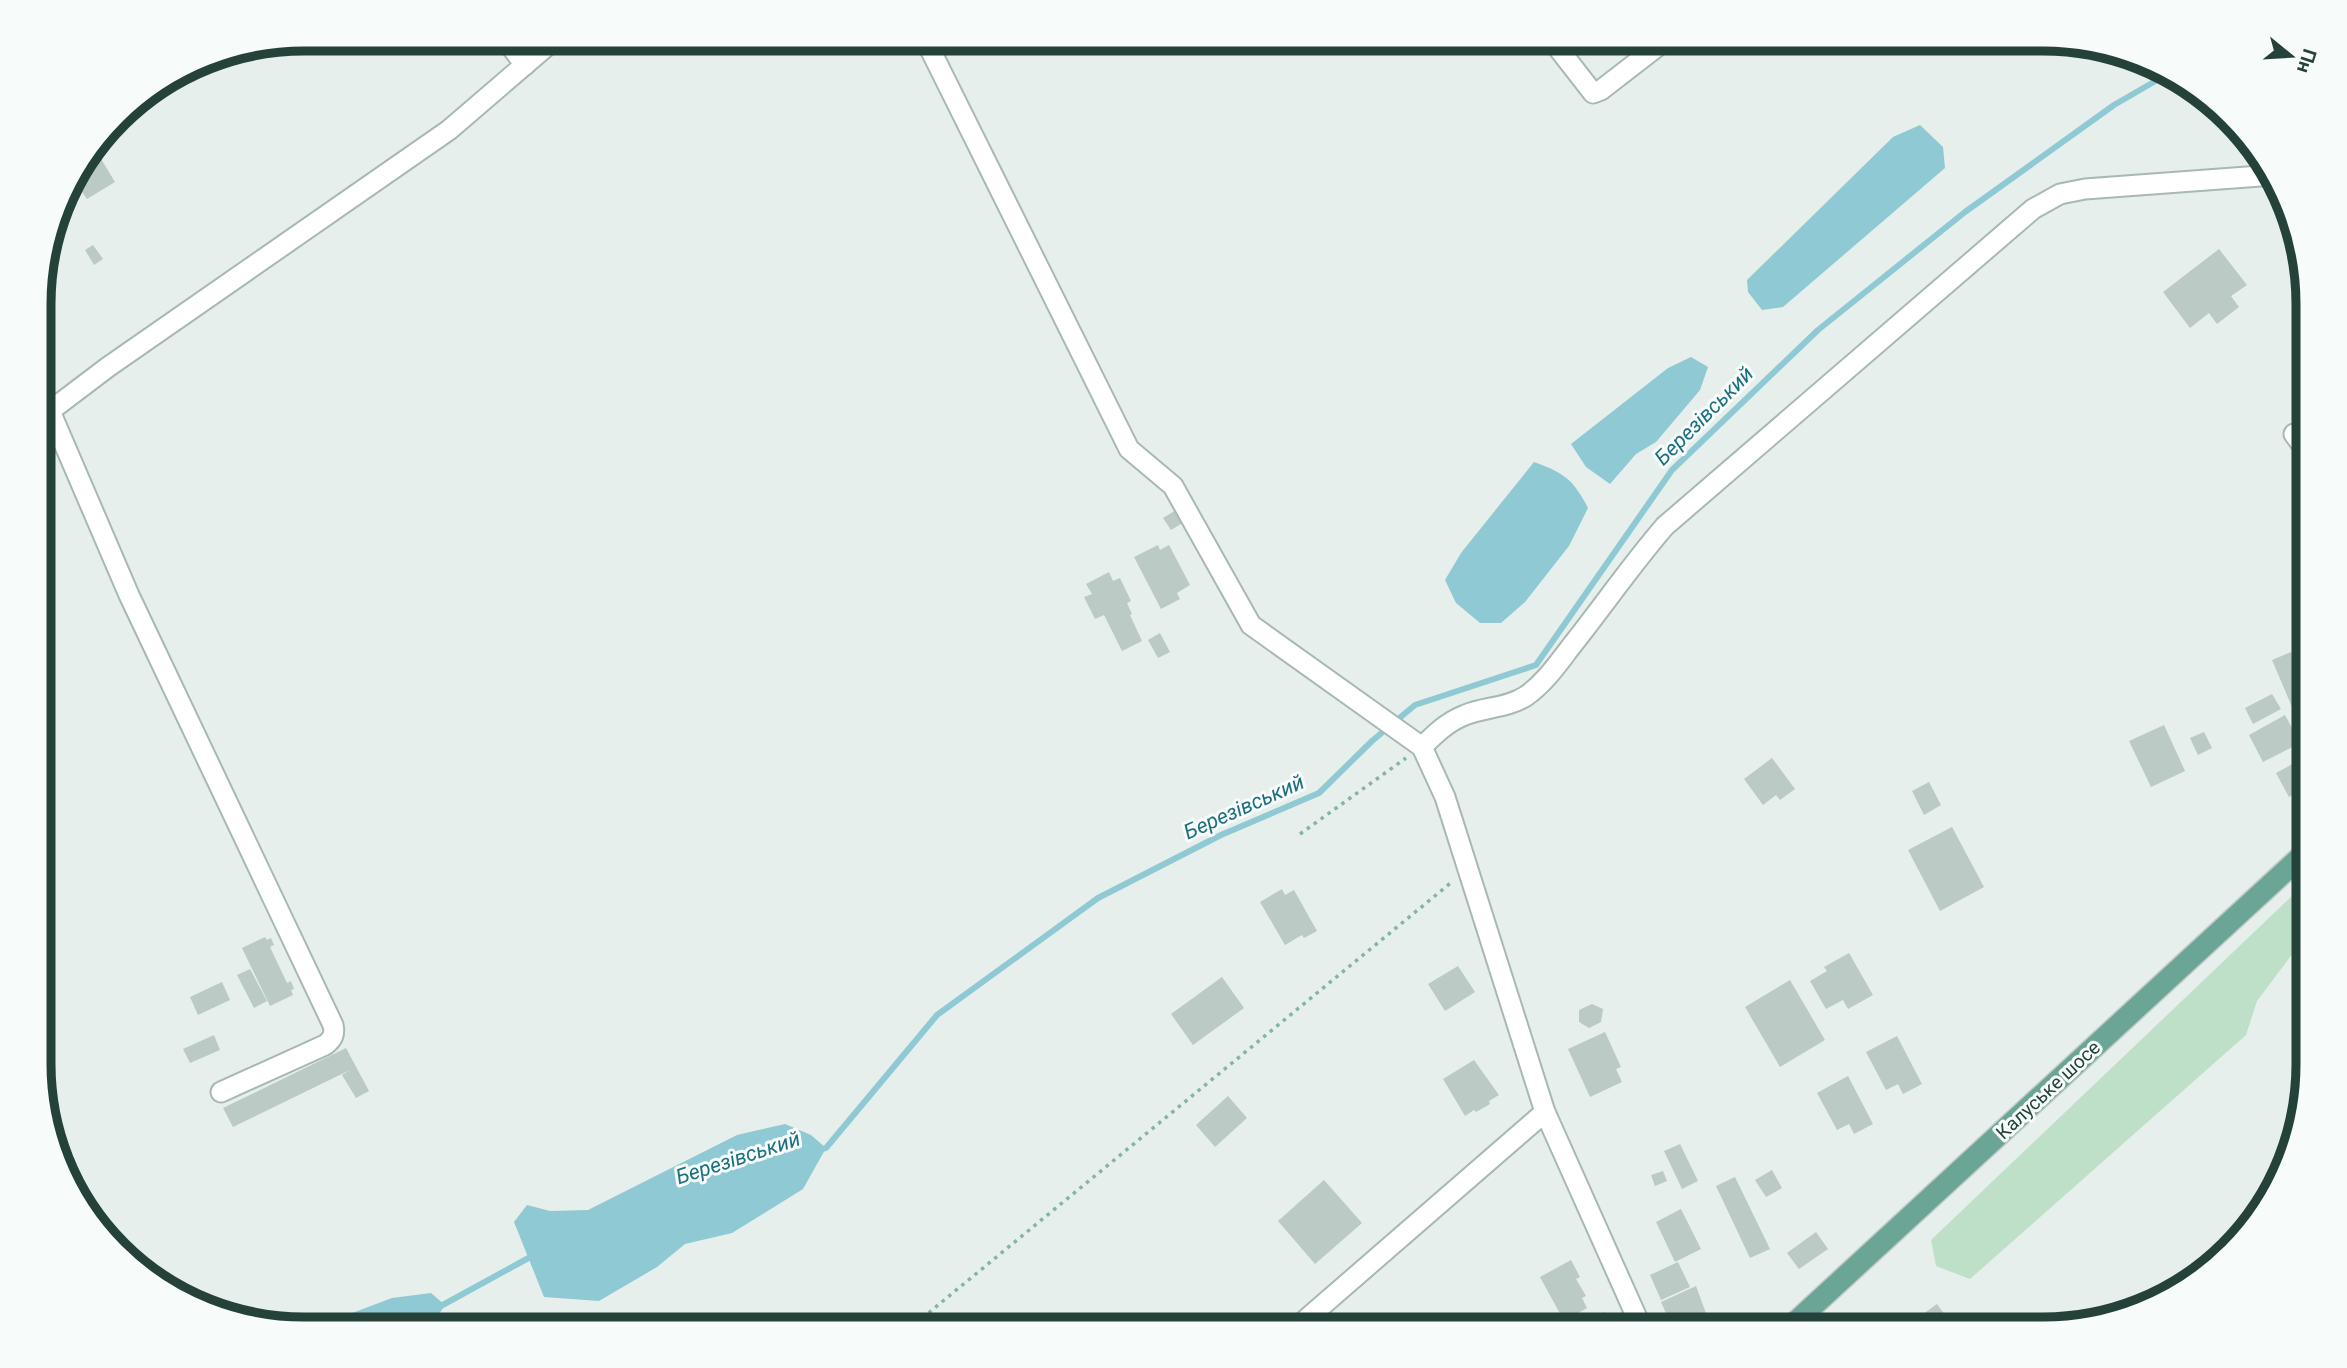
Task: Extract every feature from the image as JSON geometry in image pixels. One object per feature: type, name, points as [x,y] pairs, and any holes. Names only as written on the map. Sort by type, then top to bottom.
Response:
[{"type":"main road","name":"Калуське шосе","points":[[1801,1317],[2296,861]]},
{"type":"street","points":[[515,51],[525,65]]},
{"type":"street","points":[[51,403],[108,367],[449,130],[541,51]]},
{"type":"street","points":[[931,51],[1129,449],[1174,486],[1251,625],[1422,747],[1445,797],[1545,1112],[1638,1317]]},
{"type":"street","points":[[1560,51],[1593,93],[1601,90],[1650,51]]},
{"type":"street","points":[[1422,747],[1445,725],[1465,715],[1525,696],[1547,677],[1634,562],[1665,526],[2033,209],[2060,194],[2085,189],[2261,176]]},
{"type":"street","points":[[51,422],[333,1025],[332,1040],[325,1045],[221,1092]]},
{"type":"street","points":[[1309,1317],[1545,1112]]},
{"type":"path","points":[[1300,834],[1422,747]]},
{"type":"path","points":[[924,1317],[1468,868]]},
{"type":"green space","points":[[2293,895],[2296,895],[2296,949],[2257,1001],[2246,1035],[1970,1279],[1936,1266],[1931,1240]]},
{"type":"water","points":[[1920,125],[1943,147],[1945,168],[1783,307],[1762,310],[1748,292],[1747,280],[1893,137]]},
{"type":"water","points":[[1691,357],[1708,367],[1700,390],[1656,442],[1636,454],[1610,484],[1586,467],[1571,444],[1668,368]]},
{"type":"water","points":[[1534,462],[1567,478],[1588,508],[1569,546],[1525,602],[1501,623],[1480,623],[1456,603],[1445,580],[1461,553]]},
{"type":"water","points":[[785,1124],[811,1135],[826,1148],[803,1189],[732,1233],[685,1244],[657,1267],[599,1301],[544,1297],[514,1222],[527,1205],[550,1211],[588,1210],[737,1135]]},
{"type":"water","points":[[431,1293],[445,1305],[437,1317],[342,1317],[392,1298]]},
{"type":"building","points":[[99,155],[115,182],[87,199],[82,192],[75,196]]},
{"type":"building","points":[[93,245],[103,259],[94,265],[85,250]]},
{"type":"building","points":[[2219,249],[2247,285],[2231,296],[2239,307],[2217,324],[2209,313],[2190,328],[2163,292]]},
{"type":"building","points":[[1176,510],[1184,522],[1171,530],[1163,518]]},
{"type":"building","points":[[1158,545],[1160,550],[1169,545],[1190,585],[1177,593],[1180,599],[1161,609],[1134,557]]},
{"type":"building","points":[[1109,572],[1113,581],[1120,578],[1131,601],[1127,603],[1132,614],[1130,615],[1142,641],[1122,651],[1104,615],[1095,619],[1084,597],[1092,594],[1086,584]]},
{"type":"building","points":[[1160,633],[1170,652],[1158,658],[1148,640]]},
{"type":"building","points":[[2291,652],[2296,662],[2296,705],[2292,707],[2272,660]]},
{"type":"building","points":[[2272,694],[2281,709],[2253,724],[2245,708]]},
{"type":"building","points":[[2285,715],[2296,736],[2296,745],[2263,762],[2249,735]]},
{"type":"building","points":[[2164,725],[2185,771],[2151,787],[2129,741]]},
{"type":"building","points":[[2204,732],[2212,748],[2198,755],[2190,738]]},
{"type":"building","points":[[1772,758],[1795,789],[1780,800],[1776,795],[1763,805],[1744,779]]},
{"type":"building","points":[[2296,762],[2296,793],[2289,797],[2276,773]]},
{"type":"building","points":[[1929,782],[1941,805],[1924,815],[1912,791]]},
{"type":"building","points":[[1952,827],[1984,887],[1940,911],[1908,850]]},
{"type":"building","points":[[1282,889],[1285,895],[1294,890],[1317,931],[1304,938],[1302,935],[1285,945],[1260,902]]},
{"type":"building","points":[[265,937],[267,940],[271,938],[274,945],[270,947],[287,983],[291,981],[294,989],[291,990],[293,995],[270,1006],[242,948]]},
{"type":"building","points":[[1849,953],[1873,995],[1848,1009],[1843,1000],[1826,1009],[1810,981],[1827,971],[1824,967]]},
{"type":"building","points":[[1458,966],[1475,992],[1445,1011],[1428,984]]},
{"type":"building","points":[[250,969],[267,1001],[254,1008],[237,975]]},
{"type":"building","points":[[1222,977],[1244,1008],[1193,1045],[1171,1014]]},
{"type":"building","points":[[1790,980],[1825,1040],[1780,1067],[1745,1007]]},
{"type":"building","points":[[222,982],[230,1000],[198,1015],[190,997]]},
{"type":"building","points":[[1592,1004],[1603,1009],[1601,1022],[1589,1028],[1579,1022],[1579,1010]]},
{"type":"building","points":[[1605,1032],[1621,1067],[1616,1069],[1622,1082],[1590,1097],[1568,1049]]},
{"type":"building","points":[[214,1035],[220,1050],[190,1063],[183,1049]]},
{"type":"building","points":[[1897,1036],[1922,1084],[1903,1094],[1898,1084],[1886,1090],[1866,1052]]},
{"type":"building","points":[[346,1048],[369,1091],[356,1098],[342,1075],[350,1070],[233,1127],[223,1108]]},
{"type":"building","points":[[1474,1060],[1499,1095],[1489,1101],[1490,1104],[1465,1116],[1443,1079]]},
{"type":"building","points":[[1848,1076],[1873,1124],[1854,1134],[1849,1124],[1837,1130],[1817,1093]]},
{"type":"building","points":[[1228,1096],[1247,1118],[1215,1147],[1196,1125]]},
{"type":"building","points":[[1680,1144],[1698,1181],[1682,1189],[1664,1151]]},
{"type":"building","points":[[1772,1170],[1782,1188],[1766,1197],[1755,1180]]},
{"type":"building","points":[[1663,1171],[1667,1181],[1655,1186],[1651,1175]]},
{"type":"building","points":[[1735,1177],[1770,1249],[1750,1258],[1716,1186]]},
{"type":"building","points":[[1324,1180],[1362,1223],[1315,1264],[1278,1221]]},
{"type":"building","points":[[1681,1209],[1701,1249],[1675,1262],[1656,1222]]},
{"type":"building","points":[[1816,1232],[1828,1249],[1799,1269],[1787,1253]]},
{"type":"building","points":[[1571,1260],[1580,1277],[1576,1279],[1586,1296],[1582,1298],[1587,1308],[1571,1317],[1562,1317],[1540,1277]]},
{"type":"building","points":[[1678,1262],[1690,1287],[1661,1300],[1650,1275]]},
{"type":"building","points":[[1696,1286],[1707,1316],[1668,1317],[1661,1302]]},
{"type":"building","points":[[1937,1304],[1946,1317],[1919,1317]]},
{"type":"waterway","name":"Березівський","points":[[820,1150],[826,1148],[937,1015],[1098,898],[1221,835],[1319,793],[1372,741],[1415,705],[1536,665],[1672,470],[1818,330],[1965,212],[2114,105],[2159,79]]},
{"type":"waterway","name":"Березівський","points":[[439,1307],[534,1255]]}]
